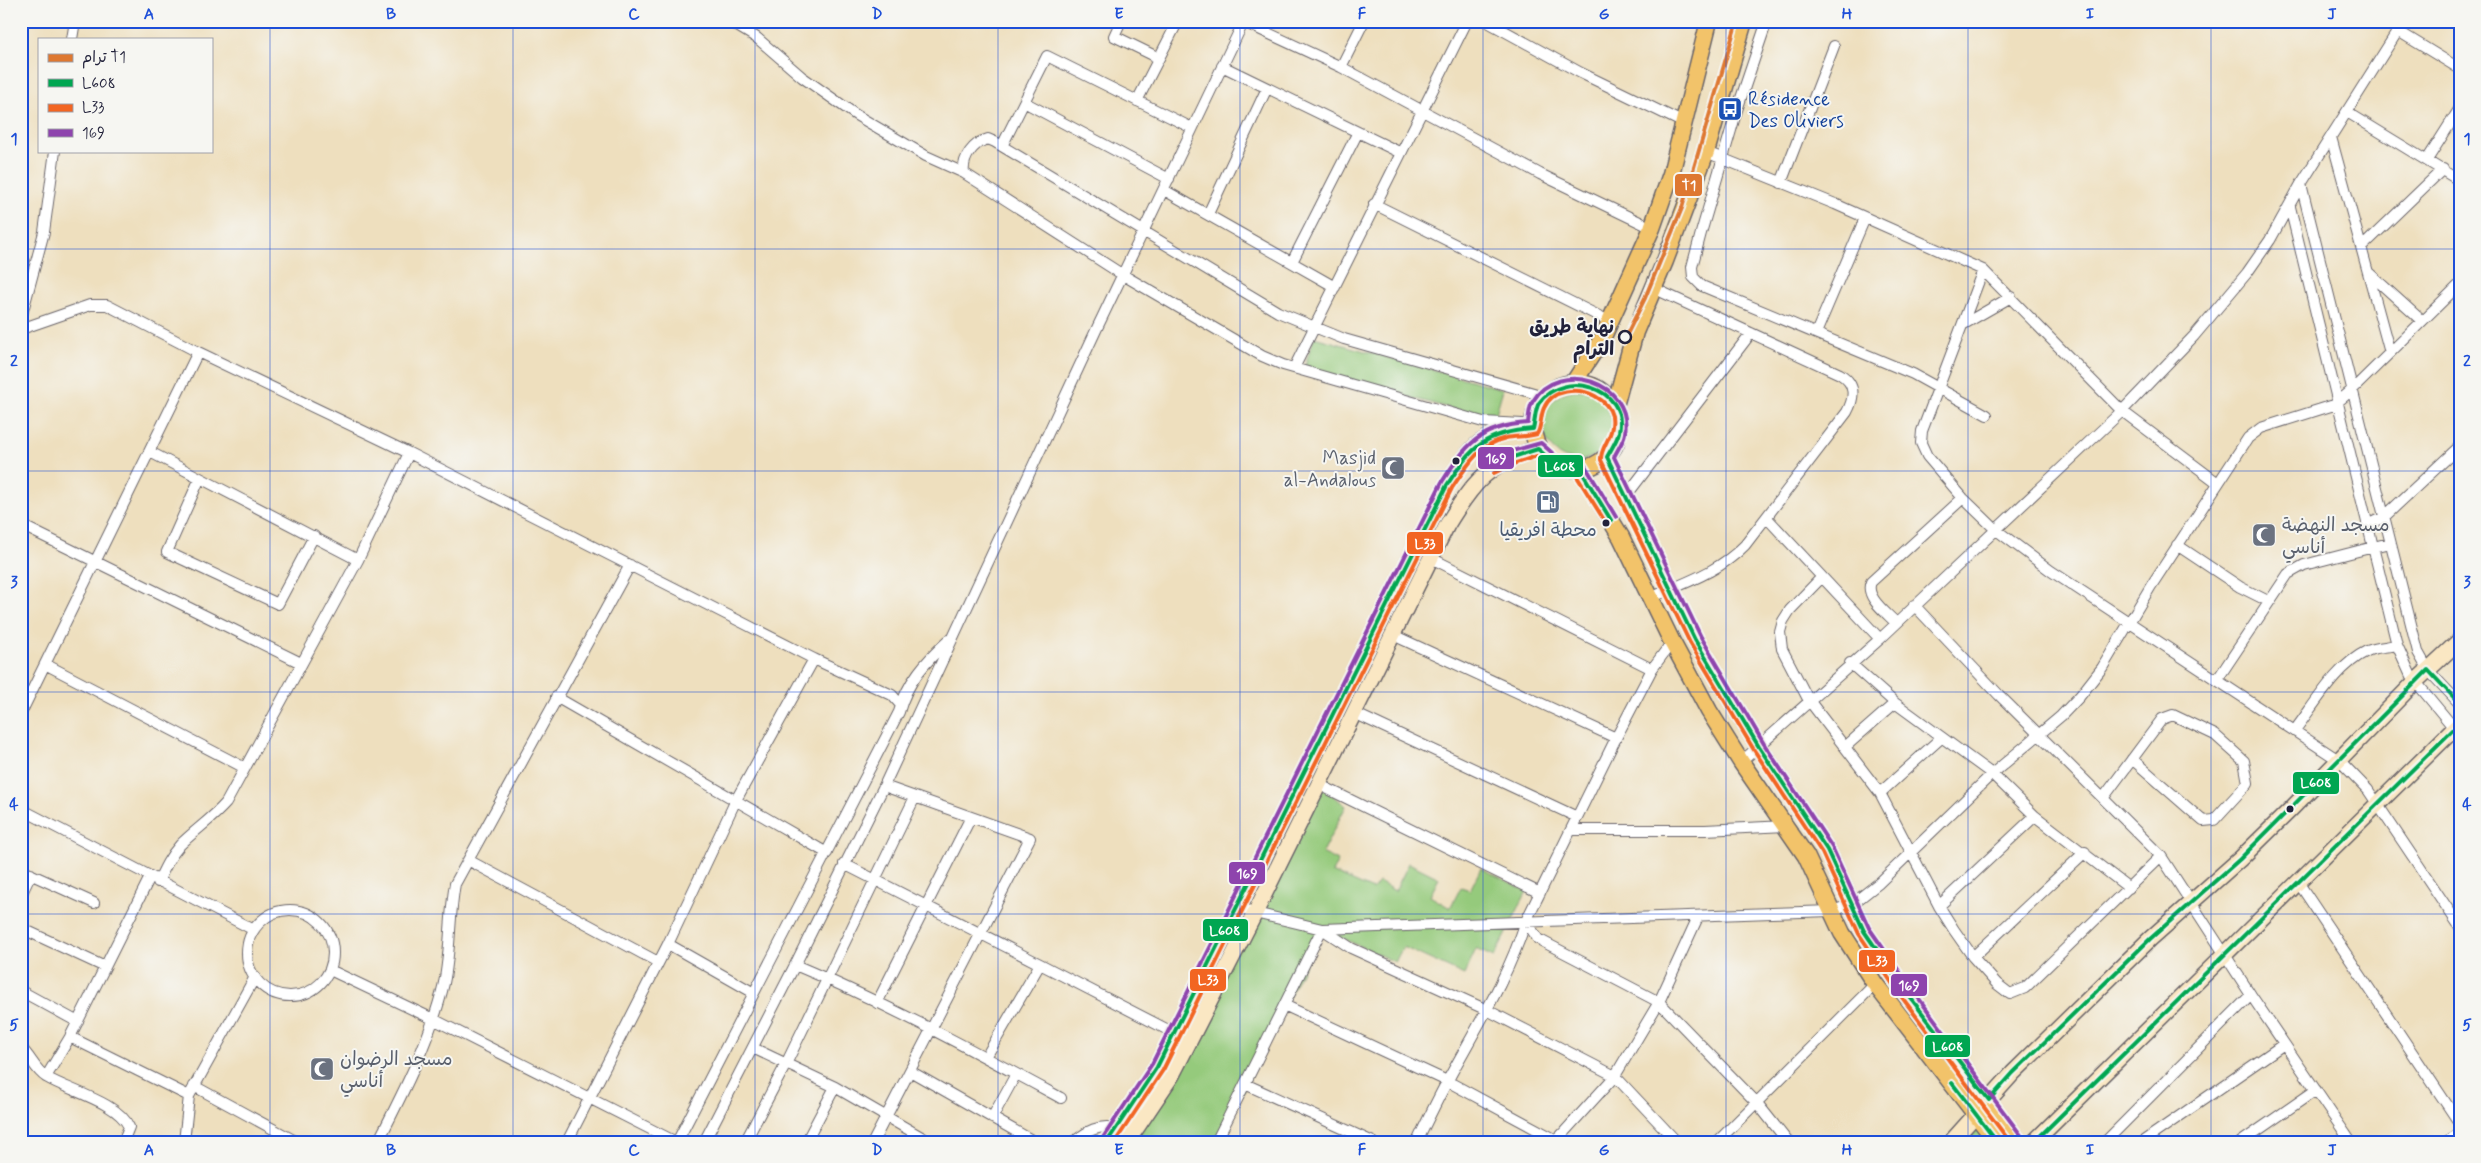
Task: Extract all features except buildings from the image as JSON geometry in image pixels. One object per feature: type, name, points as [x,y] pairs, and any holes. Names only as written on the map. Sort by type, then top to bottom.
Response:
[{"type":"main road","points":[[1574,382],[1602,339],[1652,228],[1671,174],[1709,21]]},
{"type":"main road","points":[[1615,406],[1635,332],[1706,152],[1744,21]]},
{"type":"main road","points":[[1574,382],[1598,388],[1615,406],[1620,419],[1619,433],[1615,446],[1606,457],[1594,466],[1580,469],[1556,465],[1538,450],[1533,426],[1535,411],[1544,396],[1563,384],[1574,382]]},
{"type":"main road","points":[[1606,457],[1670,589],[1712,670],[1759,747],[1827,850],[1864,931],[1883,960],[1989,1100],[2018,1142]]},
{"type":"main road","points":[[1580,469],[1620,536],[1672,642],[1709,711],[1816,874],[1831,911],[1875,984],[1996,1142]]},
{"type":"street","points":[[72,38],[75,21]]},
{"type":"street","points":[[729,21],[757,38],[802,77],[856,115],[926,156],[964,173],[1123,276],[1262,356],[1294,368],[1483,422],[1533,426]]},
{"type":"street","points":[[1121,21],[1114,36],[1159,58]]},
{"type":"street","points":[[1137,101],[1178,21]]},
{"type":"street","points":[[1341,67],[1364,21]]},
{"type":"street","points":[[1294,368],[1374,204],[1467,21]]},
{"type":"street","points":[[1486,21],[1582,73],[1684,123]]},
{"type":"street","points":[[1767,21],[1723,159],[1692,266],[1693,277],[1702,286],[1913,374],[1987,415]]},
{"type":"street","points":[[1741,762],[1808,699],[1880,639],[1914,604],[2122,411],[2231,294],[2266,246],[2290,207],[2301,184],[2404,21]]},
{"type":"street","points":[[704,1142],[884,786],[1192,128],[1244,22],[1341,67],[1540,174],[1652,228]]},
{"type":"street","points":[[2398,31],[2460,69]]},
{"type":"street","points":[[1781,183],[1834,46]]},
{"type":"street","points":[[1002,146],[1047,56],[1192,128]]},
{"type":"street","points":[[1222,66],[1401,153]]},
{"type":"street","points":[[1208,214],[1268,88]]},
{"type":"street","points":[[1024,102],[1169,179]]},
{"type":"street","points":[[2427,160],[2460,108]]},
{"type":"street","points":[[2347,112],[2460,181]]},
{"type":"street","points":[[1292,262],[1358,132]]},
{"type":"street","points":[[2331,136],[2390,353]]},
{"type":"street","points":[[964,173],[965,160],[980,142],[988,139],[1278,312],[1315,328],[1397,355],[1544,396]]},
{"type":"street","points":[[21,318],[44,232],[55,152]]},
{"type":"street","points":[[1706,152],[1865,218],[1983,270],[2122,411],[2218,483]]},
{"type":"street","points":[[2362,247],[2443,169]]},
{"type":"street","points":[[2301,184],[2389,543],[2418,652],[2428,670],[2460,704]]},
{"type":"street","points":[[1164,190],[1335,287]]},
{"type":"street","points":[[1374,204],[1610,322]]},
{"type":"street","points":[[2034,1142],[2457,725],[2415,682],[2405,664],[2398,645],[2290,207]]},
{"type":"street","points":[[1816,333],[1865,218]]},
{"type":"street","points":[[1983,270],[1964,324],[1937,387],[1922,431],[1921,443],[1927,456],[1963,498],[1995,529],[2051,571],[2340,760],[2358,778],[2378,804],[2460,927]]},
{"type":"street","points":[[2369,273],[2422,321]]},
{"type":"street","points":[[1238,907],[1255,914],[1322,929],[1831,911],[1851,905],[1912,854],[1992,774],[2038,733],[2061,716],[2080,696],[2102,668],[2177,546],[2255,431],[2324,409],[2338,401],[2352,390],[2460,284]]},
{"type":"street","points":[[1650,598],[1709,572],[1734,557],[1767,518],[1847,412],[1853,400],[1850,382],[1840,374],[1653,288]]},
{"type":"street","points":[[1964,324],[2010,297]]},
{"type":"street","points":[[21,329],[90,305],[107,305],[198,352],[409,453],[814,659],[892,695],[899,703]]},
{"type":"street","points":[[1626,496],[1751,333]]},
{"type":"street","points":[[21,713],[198,352]]},
{"type":"street","points":[[1483,422],[1487,431],[1484,440]]},
{"type":"street","points":[[1107,1142],[1157,1067],[1447,485],[1464,458],[1484,440],[1502,431],[1533,426]]},
{"type":"street","points":[[2369,524],[2384,517],[2460,446]]},
{"type":"street","points":[[1127,1142],[1172,1075],[1320,785],[1451,518],[1478,480],[1506,459],[1538,450]]},
{"type":"street","points":[[150,452],[358,560]]},
{"type":"street","points":[[46,1077],[78,1022],[105,967],[154,880],[179,847],[226,803],[358,560],[409,453]]},
{"type":"street","points":[[200,478],[167,552],[278,604],[314,536]]},
{"type":"street","points":[[1896,623],[1872,597],[1869,589],[1872,582],[1963,498]]},
{"type":"street","points":[[1767,518],[1880,639]]},
{"type":"street","points":[[21,525],[96,560],[301,663]]},
{"type":"street","points":[[2217,680],[2268,601],[2288,574],[2312,563],[2389,543]]},
{"type":"street","points":[[2177,546],[2240,587],[2268,601]]},
{"type":"street","points":[[1431,558],[1652,669]]},
{"type":"street","points":[[378,1142],[406,1086],[433,1019],[444,982],[450,941],[450,908],[455,884],[630,565]]},
{"type":"street","points":[[1822,577],[1790,610],[1780,632],[1782,649],[1808,699],[1880,793],[1939,906],[1973,957],[1997,984],[2010,994],[2016,993],[2030,984],[2162,856]]},
{"type":"street","points":[[1914,604],[2038,733],[2162,856],[2224,955],[2316,1090],[2346,1140]]},
{"type":"street","points":[[1393,635],[1616,738]]},
{"type":"street","points":[[330,970],[433,1019],[677,1142],[899,712],[899,703],[927,660],[953,636]]},
{"type":"street","points":[[1951,1142],[2013,1073],[2191,902],[2240,859],[2340,760],[2415,682],[2460,640]]},
{"type":"street","points":[[1417,1142],[1447,1081],[1487,1010],[1515,952],[1526,921],[1616,738],[1652,669],[1672,642]]},
{"type":"street","points":[[2295,730],[2329,686],[2359,656],[2368,650],[2398,645]]},
{"type":"street","points":[[567,1142],[668,944],[736,800],[814,659]]},
{"type":"street","points":[[1850,663],[1895,703],[1992,774],[2035,816],[2085,852],[2129,888]]},
{"type":"street","points":[[46,664],[245,768]]},
{"type":"street","points":[[556,697],[827,854]]},
{"type":"street","points":[[1845,747],[1895,703]]},
{"type":"street","points":[[1354,713],[1578,817]]},
{"type":"street","points":[[2104,797],[2162,719],[2172,715],[2215,735],[2244,761],[2248,783],[2214,820],[2203,821],[2132,760]]},
{"type":"street","points":[[1880,793],[1941,738]]},
{"type":"street","points":[[1320,785],[1540,893]]},
{"type":"street","points":[[872,1142],[1030,838],[884,786]]},
{"type":"street","points":[[745,1142],[786,1064],[915,797]]},
{"type":"street","points":[[21,809],[154,880],[254,930]]},
{"type":"street","points":[[1939,906],[2035,816]]},
{"type":"street","points":[[877,1003],[971,817]]},
{"type":"street","points":[[1571,830],[1696,830],[1786,826]]},
{"type":"street","points":[[1973,957],[2085,852]]},
{"type":"street","points":[[468,860],[658,962]]},
{"type":"street","points":[[844,864],[1174,1033]]},
{"type":"street","points":[[21,870],[94,903]]},
{"type":"street","points":[[21,895],[31,874]]},
{"type":"street","points":[[2298,882],[2460,1124]]},
{"type":"street","points":[[286,910],[310,915],[321,922],[333,944],[330,970],[323,981],[313,989],[301,994],[288,996],[275,993],[264,987],[255,977],[250,966],[249,942],[254,930],[268,917],[286,910]]},
{"type":"street","points":[[1284,1005],[1447,1081],[1557,1141],[1615,1076],[1659,1002],[1698,917]]},
{"type":"street","points":[[1526,921],[1538,939],[1659,1002],[1757,1103],[1788,1142]]},
{"type":"street","points":[[21,928],[105,967]]},
{"type":"street","points":[[1216,1142],[1322,929]]},
{"type":"street","points":[[1322,929],[1351,948],[1487,1010],[1615,1076],[1677,1142]]},
{"type":"street","points":[[668,944],[754,993]]},
{"type":"street","points":[[986,1058],[1040,964]]},
{"type":"street","points":[[795,965],[827,978],[930,1029],[1061,1098]]},
{"type":"street","points":[[184,1142],[189,1096],[255,977]]},
{"type":"street","points":[[1717,1142],[1875,984]]},
{"type":"street","points":[[21,991],[78,1022]]},
{"type":"street","points":[[2105,1142],[2251,995]]},
{"type":"street","points":[[70,1036],[189,1096]]},
{"type":"street","points":[[2142,1142],[2284,1044]]},
{"type":"street","points":[[21,1048],[36,1069],[46,1077],[108,1106],[126,1119],[129,1127],[123,1142]]},
{"type":"street","points":[[753,1048],[834,1087],[925,1140]]},
{"type":"street","points":[[910,1071],[1035,1142]]},
{"type":"street","points":[[992,1118],[1016,1074]]},
{"type":"street","points":[[1245,1084],[1373,1142]]},
{"type":"street","points":[[194,1086],[297,1142]]},
{"type":"street","points":[[806,1142],[834,1087]]},
{"type":"street","points":[[2241,1142],[2316,1090]]},
{"type":"street","points":[[1135,1102],[1149,1111]]},
{"type":"street","points":[[1074,1142],[1095,1128],[1106,1126],[1116,1128]]},
{"type":"street","points":[[2446,1142],[2460,1133]]},
{"type":"green space","points":[[1314,337],[1503,389],[1494,420],[1304,369]]},
{"type":"green space","points":[[1571,390],[1585,390],[1598,396],[1607,405],[1613,418],[1611,438],[1603,450],[1585,460],[1571,460],[1558,454],[1549,445],[1543,432],[1543,418],[1549,405],[1558,396]]},
{"type":"green space","points":[[1320,785],[1346,806],[1322,853],[1338,861],[1332,872],[1373,890],[1379,882],[1395,891],[1409,863],[1439,878],[1430,896],[1450,908],[1461,887],[1470,890],[1481,868],[1527,891],[1494,957],[1476,949],[1464,975],[1403,947],[1395,962],[1322,929],[1218,1142],[1127,1142],[1149,1111]]},
{"type":"green space","points":[[1980,1123],[1993,1142],[1961,1142]]},
{"type":"tram line","name":"T1","points":[[1623,342],[1645,298],[1682,208],[1737,21]]},
{"type":"transit line","name":"169","points":[[1102,1139],[1152,1064],[1442,482],[1459,457],[1476,439],[1498,428],[1528,423],[1532,403],[1545,388],[1559,381],[1576,379],[1592,382],[1606,389],[1618,400],[1624,415],[1625,433],[1614,457],[1701,637],[1764,744],[1832,847],[1869,928],[1908,984],[2023,1138]]},
{"type":"transit line","name":"L608","points":[[1107,1142],[1157,1067],[1447,485],[1464,460],[1482,444],[1503,434],[1533,429],[1539,403],[1550,392],[1563,387],[1578,385],[1592,388],[1605,394],[1614,404],[1619,417],[1619,432],[1607,457],[1695,640],[1759,747],[1827,850],[1864,931],[1903,988],[1989,1100],[2013,1073],[2150,939],[2240,859],[2428,670],[2460,704]]},
{"type":"transit line","name":"L33","points":[[1115,1142],[1163,1070],[1452,488],[1474,457],[1488,445],[1506,438],[1537,434],[1543,411],[1548,402],[1559,393],[1574,391],[1581,391],[1595,396],[1603,402],[1612,416],[1610,435],[1601,455],[1601,460],[1690,643],[1754,750],[1822,853],[1859,934],[1898,992],[2010,1142]]},
{"type":"transit line","name":"169","points":[[1488,463],[1505,453],[1541,443],[1559,459],[1584,464],[1616,517]]},
{"type":"transit line","name":"L608","points":[[1491,468],[1507,459],[1538,449],[1556,465],[1580,469],[1611,520]]},
{"type":"transit line","name":"L33","points":[[1494,473],[1510,465],[1537,456],[1553,471],[1576,475],[1606,523]]},
{"type":"transit line","name":"L608","points":[[2034,1142],[2460,723]]},
{"type":"transit line","name":"L608","points":[[1952,1083],[1997,1142]]},
{"type":"place","name":"Résidence Des Oliviers","points":[[1730,109]]},
{"type":"place","name":"نهاية طريق الترام","points":[[1625,337]]},
{"type":"place","name":"Masjid al-Andalous","points":[[1393,468]]},
{"type":"place","name":"محطة افريقيا","points":[[1548,502]]},
{"type":"place","name":"مسجد النهضة أناسي","points":[[2264,535]]},
{"type":"place","name":"مسجد الرضوان أناسي","points":[[322,1069]]}]
